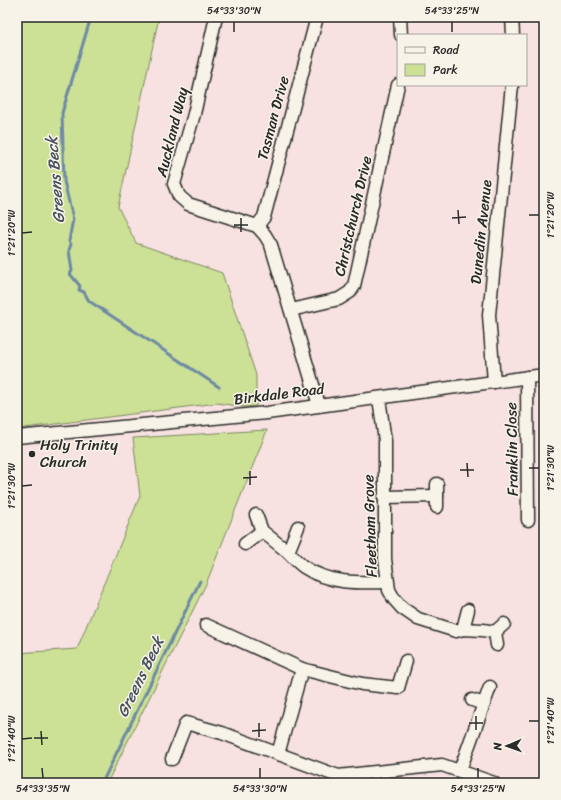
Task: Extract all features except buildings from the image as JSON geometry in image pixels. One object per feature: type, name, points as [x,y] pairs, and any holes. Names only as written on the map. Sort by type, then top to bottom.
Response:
[{"type":"street","name":"Auckland Way","points":[[216,17],[194,114],[174,184],[179,196],[188,204],[257,226]]},
{"type":"street","name":"Tasman Drive","points":[[257,226],[264,217],[317,17]]},
{"type":"street","points":[[400,17],[400,34]]},
{"type":"street","points":[[512,17],[513,34]]},
{"type":"street","name":"Christchurch Drive","points":[[291,310],[339,299],[350,292],[354,286],[398,86]]},
{"type":"street","name":"Dunedin Avenue","points":[[494,382],[489,315],[512,86]]},
{"type":"street","points":[[257,226],[271,245],[319,406]]},
{"type":"street","name":"Birkdale Road","points":[[17,436],[260,414],[544,375]]},
{"type":"street","name":"Franklin Close","points":[[527,378],[528,520]]},
{"type":"street","name":"Fleetham Grove","points":[[379,398],[385,441],[385,558],[389,590],[394,599],[402,608],[418,619],[456,631],[463,629],[483,630],[500,628],[497,645]]},
{"type":"street","points":[[384,497],[437,496]]},
{"type":"street","points":[[256,515],[262,532],[288,552],[302,566],[317,575],[337,581],[354,583],[387,582]]},
{"type":"street","points":[[288,552],[298,527]]},
{"type":"street","points":[[245,544],[262,532]]},
{"type":"street","points":[[463,629],[468,610]]},
{"type":"street","points":[[206,625],[302,669],[362,684],[398,688],[406,661]]},
{"type":"street","points":[[278,754],[302,669]]},
{"type":"street","points":[[460,770],[490,687]]},
{"type":"street","points":[[472,700],[484,704]]},
{"type":"street","points":[[172,759],[186,723],[222,733],[278,754],[334,780],[436,765],[448,766],[494,783]]},
{"type":"green space","points":[[17,17],[159,17],[118,207],[136,243],[222,273],[256,375],[256,406],[244,407],[217,403],[17,429]]},
{"type":"green space","points":[[267,430],[206,584],[107,783],[17,783],[17,653],[77,649],[140,496],[133,438]]},
{"type":"waterway","name":"Greens Beck","points":[[91,17],[62,113],[64,181],[73,219],[69,241],[71,244],[69,250],[72,271],[70,274],[80,286],[79,290],[84,292],[89,301],[219,387]]},
{"type":"waterway","name":"Greens Beck","points":[[102,783],[200,581]]},
{"type":"place","name":"Holy Trinity Church","points":[[32,454]]}]
